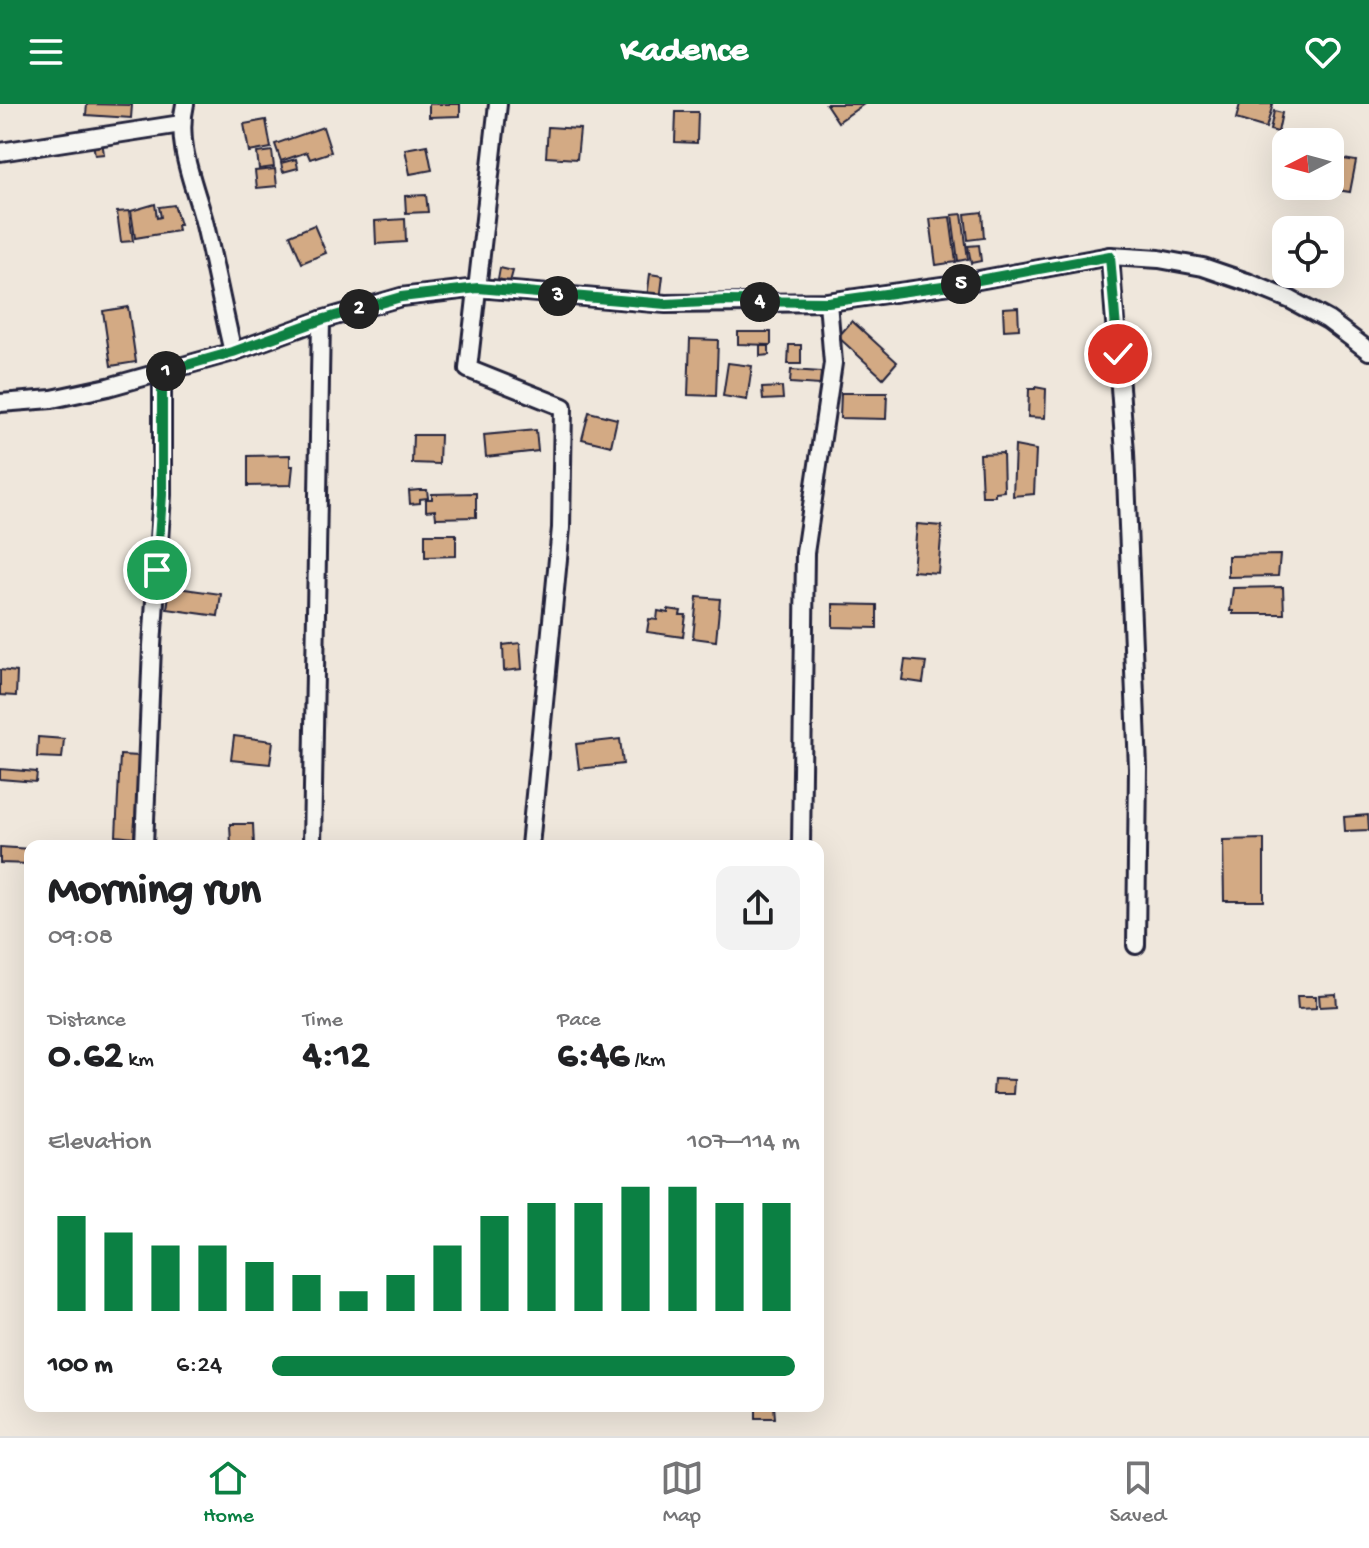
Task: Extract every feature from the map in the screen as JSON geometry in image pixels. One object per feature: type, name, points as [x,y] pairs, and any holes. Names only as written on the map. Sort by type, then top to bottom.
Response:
[{"type":"street","points":[[185,104],[181,124],[190,177],[204,220],[233,352]]},
{"type":"street","points":[[498,104],[468,369],[563,407],[561,528],[531,840]]},
{"type":"street","points":[[0,152],[181,124]]},
{"type":"street","points":[[1110,256],[1125,453],[1138,768],[1136,945]]},
{"type":"street","points":[[0,403],[52,399],[108,387],[233,352],[321,320],[401,297],[478,288],[666,304],[828,302],[957,284],[1110,256],[1159,259],[1203,267],[1247,282],[1328,320],[1369,351]]},
{"type":"street","points":[[801,840],[805,553],[833,363],[828,302]]},
{"type":"street","points":[[312,840],[321,320]]},
{"type":"street","points":[[144,840],[162,495],[162,372]]},
{"type":"building","points":[[87,104],[132,105],[131,118],[86,115]]},
{"type":"building","points":[[429,104],[460,104],[460,116],[429,117]]},
{"type":"building","points":[[826,104],[864,104],[838,122]]},
{"type":"building","points":[[1240,104],[1273,104],[1266,128],[1236,119]]},
{"type":"building","points":[[1274,111],[1282,113],[1279,128],[1270,130]]},
{"type":"building","points":[[676,112],[698,112],[697,143],[675,142]]},
{"type":"building","points":[[266,120],[271,148],[249,152],[244,124]]},
{"type":"building","points":[[323,127],[331,152],[310,159],[307,152],[281,161],[275,144]]},
{"type":"building","points":[[548,127],[580,129],[577,159],[546,157]]},
{"type":"building","points":[[102,141],[104,154],[95,155],[93,143]]},
{"type":"building","points":[[427,145],[432,170],[410,174],[405,149]]},
{"type":"building","points":[[272,151],[274,167],[259,169],[257,153]]},
{"type":"building","points":[[296,159],[298,168],[283,172],[281,163]]},
{"type":"building","points":[[1344,159],[1356,161],[1350,192],[1344,191]]},
{"type":"building","points":[[275,169],[277,186],[257,188],[255,171]]},
{"type":"building","points":[[426,195],[428,212],[406,213],[405,196]]},
{"type":"building","points":[[155,204],[157,218],[161,217],[159,207],[174,205],[180,225],[177,225],[178,231],[135,238],[131,211]]},
{"type":"building","points":[[129,211],[133,241],[121,242],[117,212]]},
{"type":"building","points":[[982,212],[984,238],[968,240],[965,214]]},
{"type":"building","points":[[962,214],[968,259],[958,261],[952,215]]},
{"type":"building","points":[[950,217],[956,262],[936,265],[930,219]]},
{"type":"building","points":[[405,219],[406,242],[376,244],[375,221]]},
{"type":"building","points":[[314,225],[326,253],[302,263],[290,235]]},
{"type":"building","points":[[979,245],[981,261],[971,263],[968,246]]},
{"type":"building","points":[[500,268],[513,271],[510,282],[498,279]]},
{"type":"building","points":[[650,274],[663,276],[660,300],[647,298]]},
{"type":"building","points":[[128,307],[136,362],[111,366],[103,311]]},
{"type":"building","points":[[1018,307],[1019,329],[1004,330],[1003,308]]},
{"type":"building","points":[[852,321],[897,362],[883,378],[838,337]]},
{"type":"building","points":[[738,332],[771,332],[771,345],[738,344]]},
{"type":"building","points":[[690,339],[718,340],[716,396],[688,395]]},
{"type":"building","points":[[789,345],[801,345],[801,364],[788,364]]},
{"type":"building","points":[[760,346],[769,346],[769,355],[760,356]]},
{"type":"building","points":[[728,363],[752,366],[747,400],[723,396]]},
{"type":"building","points":[[791,370],[821,372],[820,385],[790,383]]},
{"type":"building","points":[[782,387],[783,399],[763,400],[762,388]]},
{"type":"building","points":[[1029,389],[1046,389],[1045,418],[1028,417]]},
{"type":"building","points":[[841,393],[887,393],[886,419],[840,418]]},
{"type":"building","points":[[589,412],[617,419],[611,446],[582,439]]},
{"type":"building","points":[[536,430],[538,451],[486,457],[484,435]]},
{"type":"building","points":[[413,435],[440,435],[439,464],[412,463]]},
{"type":"building","points":[[1015,446],[1036,450],[1034,494],[1013,496]]},
{"type":"building","points":[[1003,453],[1004,491],[995,492],[995,496],[982,496],[980,454]]},
{"type":"building","points":[[290,455],[290,466],[293,466],[291,485],[248,486],[248,456]]},
{"type":"building","points":[[427,490],[428,498],[410,504],[409,491]]},
{"type":"building","points":[[476,493],[476,517],[436,518],[435,510],[426,511],[426,499],[432,499],[432,494]]},
{"type":"building","points":[[917,524],[942,526],[938,573],[913,571]]},
{"type":"building","points":[[425,534],[456,534],[456,556],[425,557]]},
{"type":"building","points":[[1280,555],[1278,576],[1228,577],[1228,556]]},
{"type":"building","points":[[170,587],[221,594],[218,616],[167,609]]},
{"type":"building","points":[[1283,587],[1284,614],[1233,614],[1230,611],[1233,588]]},
{"type":"building","points":[[697,597],[720,599],[716,641],[693,638]]},
{"type":"building","points":[[833,604],[877,605],[877,628],[833,627]]},
{"type":"building","points":[[668,609],[686,615],[683,637],[647,632],[649,619],[657,620],[658,611],[668,613]]},
{"type":"building","points":[[520,643],[522,669],[504,671],[503,645]]},
{"type":"building","points":[[905,660],[926,662],[923,683],[902,680]]},
{"type":"building","points":[[0,670],[17,672],[16,696],[0,695]]},
{"type":"building","points":[[234,736],[273,741],[270,764],[231,760]]},
{"type":"building","points":[[38,737],[64,739],[62,758],[37,757]]},
{"type":"building","points":[[620,739],[623,764],[579,769],[576,744]]},
{"type":"building","points":[[120,755],[139,756],[134,838],[116,836]]},
{"type":"building","points":[[0,769],[37,772],[36,782],[0,779]]},
{"type":"building","points":[[1368,815],[1369,830],[1345,831],[1344,817]]},
{"type":"building","points":[[230,824],[253,824],[254,840],[231,840]]},
{"type":"building","points":[[1264,839],[1264,901],[1224,901],[1223,840]]},
{"type":"building","points":[[0,847],[24,849],[24,864],[0,863]]},
{"type":"building","points":[[1336,994],[1337,1006],[1320,1007],[1319,995]]},
{"type":"building","points":[[1297,996],[1316,996],[1316,1008],[1298,1009]]},
{"type":"building","points":[[994,1079],[1014,1080],[1013,1094],[993,1094]]},
{"type":"building","points":[[756,1412],[774,1412],[775,1418],[756,1418]]},
{"type":"route","points":[[157,570],[162,495],[162,372],[401,297],[478,288],[666,304],[828,302],[957,284],[1110,256],[1118,354]]}]
